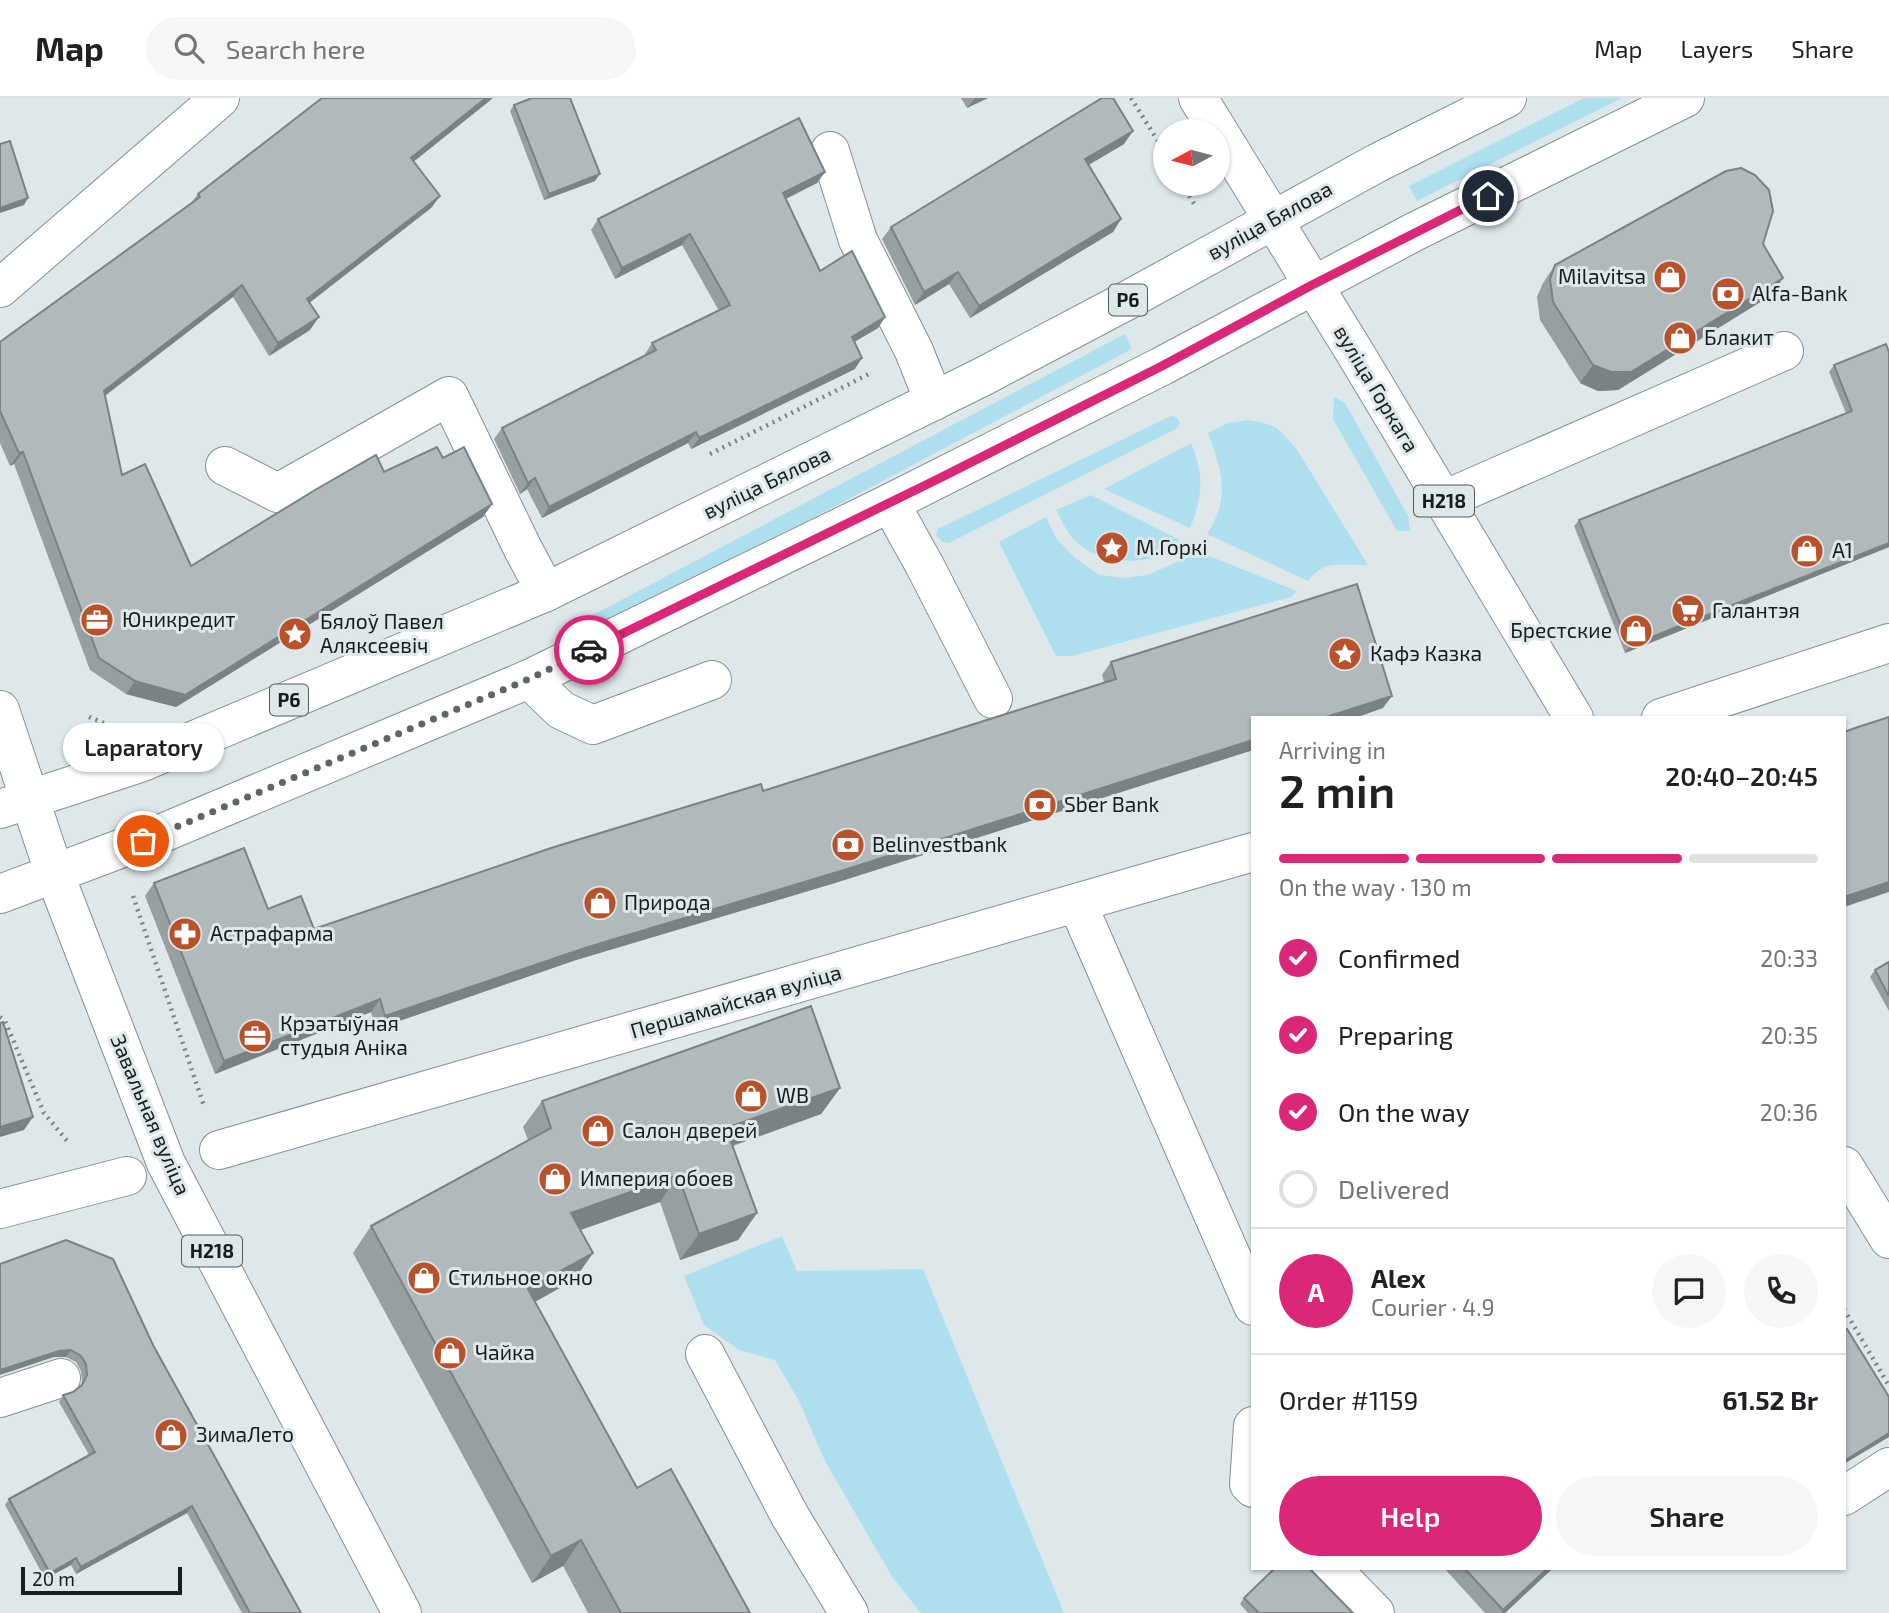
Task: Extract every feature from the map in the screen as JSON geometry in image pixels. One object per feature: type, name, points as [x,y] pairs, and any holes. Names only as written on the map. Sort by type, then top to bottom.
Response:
[{"type":"main road","points":[[0,288],[220,98]]},
{"type":"main road","name":"вуліца Горкага","points":[[1198,98],[1573,716]]},
{"type":"main road","name":"вуліца Бялова","points":[[14,804],[140,762],[546,592],[934,401],[1116,306],[1377,163],[1507,98]]},
{"type":"main road","points":[[0,894],[164,832],[529,679],[890,503],[1162,366],[1414,232],[1685,98]]},
{"type":"main road","points":[[830,150],[858,240],[914,351],[934,401]]},
{"type":"main road","points":[[1444,500],[1784,351]]},
{"type":"main road","points":[[226,466],[278,494],[449,396],[546,592]]},
{"type":"main road","points":[[890,503],[993,699]]},
{"type":"main road","points":[[1667,716],[1889,643]]},
{"type":"main road","points":[[529,679],[561,710],[593,725],[712,680]]},
{"type":"main road","name":"Завальная вуліца","points":[[0,710],[14,804],[55,875],[166,1163],[402,1613]]},
{"type":"main road","name":"Першамайская вуліца","points":[[219,1150],[1251,853]]},
{"type":"main road","points":[[1077,903],[1251,1301]]},
{"type":"main road","points":[[1846,1169],[1889,1239]]},
{"type":"main road","points":[[0,1209],[114,1180]]},
{"type":"main road","points":[[705,1354],[790,1516],[849,1613]]},
{"type":"main road","points":[[0,1398],[61,1378]]},
{"type":"main road","points":[[1251,1455],[1251,1486]]},
{"type":"main road","points":[[1846,1495],[1889,1467]]},
{"type":"main road","points":[[1333,1570],[1375,1613]]},
{"type":"path","points":[[1131,98],[1153,134]]},
{"type":"path","points":[[1189,196],[1196,207]]},
{"type":"path","points":[[708,455],[914,351]]},
{"type":"path","points":[[89,717],[111,726]]},
{"type":"path","points":[[131,889],[219,1150]]},
{"type":"path","points":[[0,1017],[5,1021],[44,1113],[114,1180]]},
{"type":"path","points":[[1846,1312],[1889,1385]]},
{"type":"shaded area","points":[[1584,98],[1622,98],[1417,201],[1409,186]]},
{"type":"shaded area","points":[[1125,334],[1132,349],[582,640],[574,625]]},
{"type":"shaded area","points":[[1334,397],[1345,403],[1408,516],[1410,531],[1397,531],[1333,419]]},
{"type":"shaded area","points":[[1171,416],[1177,417],[1180,423],[1176,429],[949,543],[942,542],[936,535],[938,529]]},
{"type":"shaded area","points":[[1248,420],[1277,428],[1296,448],[1368,565],[1328,566],[1308,581],[1207,534],[1215,521],[1222,496],[1220,472],[1208,433],[1228,423]]},
{"type":"shaded area","points":[[1191,443],[1198,465],[1200,486],[1190,528],[1104,489]]},
{"type":"shaded area","points":[[1091,495],[1180,540],[1163,554],[1139,560],[1113,559],[1088,551],[1069,534],[1056,510]]},
{"type":"shaded area","points":[[1046,517],[1056,538],[1074,557],[1099,575],[1125,578],[1148,575],[1177,562],[1194,550],[1297,591],[1291,597],[1072,656],[1056,656],[999,542]]},
{"type":"shaded area","points":[[782,1236],[797,1271],[923,1269],[1064,1613],[921,1613],[893,1578],[825,1461],[799,1401],[775,1360],[739,1350],[704,1325],[684,1276]]},
{"type":"building","points":[[322,98],[486,98],[411,158],[440,196],[307,299],[319,317],[278,343],[242,285],[104,391],[122,475],[145,464],[191,566],[376,455],[384,472],[437,447],[443,458],[464,447],[492,504],[185,695],[135,681],[99,658],[23,452],[19,453],[0,411],[0,342],[200,197],[198,194]]},
{"type":"building","points":[[532,98],[570,98],[600,174],[549,194],[514,105]]},
{"type":"building","points":[[1102,98],[1113,98],[1133,131],[1085,159],[1121,219],[979,306],[958,272],[924,292],[891,227]]},
{"type":"building","points":[[799,118],[825,172],[783,193],[820,271],[852,251],[885,317],[852,337],[862,358],[699,438],[696,432],[549,507],[535,478],[528,483],[502,428],[656,350],[652,343],[730,305],[690,234],[622,268],[598,219]]},
{"type":"building","points":[[10,141],[28,198],[0,208],[0,144]]},
{"type":"building","points":[[1741,168],[1755,175],[1769,190],[1773,211],[1763,244],[1783,278],[1631,372],[1611,372],[1593,365],[1553,302],[1550,279],[1555,265],[1726,171]]},
{"type":"building","points":[[1886,344],[1889,352],[1889,543],[1629,646],[1579,520],[1852,411],[1834,365]]},
{"type":"building","points":[[1357,584],[1392,696],[1329,716],[1251,716],[1251,741],[844,870],[585,948],[385,1016],[380,999],[224,1061],[154,883],[244,848],[268,909],[301,896],[314,929],[551,848],[761,784],[763,791],[1116,679],[1111,662]]},
{"type":"building","points":[[1889,717],[1889,882],[1846,896],[1846,731]]},
{"type":"building","points":[[1889,962],[1889,996],[1875,970]]},
{"type":"building","points":[[811,1006],[840,1088],[726,1128],[757,1213],[699,1234],[678,1175],[571,1213],[593,1253],[528,1289],[637,1488],[671,1469],[750,1613],[621,1613],[581,1540],[551,1556],[371,1226],[551,1128],[542,1101]]},
{"type":"building","points":[[3,1022],[33,1117],[0,1127],[0,1023]]},
{"type":"building","points":[[66,1240],[113,1259],[153,1345],[301,1613],[250,1613],[192,1506],[81,1567],[76,1558],[50,1573],[9,1499],[95,1452],[63,1395],[82,1385],[87,1375],[86,1364],[81,1356],[71,1350],[59,1351],[0,1370],[0,1264]]},
{"type":"building","points":[[1846,1330],[1889,1397],[1889,1433],[1846,1460]]},
{"type":"building","points":[[1273,1570],[1311,1570],[1353,1613],[1259,1613],[1244,1598]]},
{"type":"building","points":[[1466,1570],[1546,1570],[1503,1610]]},
{"type":"way so far","points":[[143,841],[529,679],[589,650]]},
{"type":"place","name":"Milavitsa","points":[[1670,277]]},
{"type":"place","name":"Alfa-Bank","points":[[1728,294]]},
{"type":"place","name":"Блакит","points":[[1680,338]]},
{"type":"place","name":"М.Горкі","points":[[1112,548]]},
{"type":"place","name":"A1","points":[[1807,551]]},
{"type":"place","name":"Галантэя","points":[[1688,611]]},
{"type":"place","name":"Юникредит","points":[[97,620]]},
{"type":"place","name":"Брестские","points":[[1636,631]]},
{"type":"place","name":"Бялоў Павел Аляксеевіч","points":[[295,634]]},
{"type":"place","name":"Кафэ Казка","points":[[1345,654]]},
{"type":"place","name":"Sber Bank","points":[[1040,805]]},
{"type":"place","name":"Laparatory","points":[[143,841]]},
{"type":"place","name":"Belinvestbank","points":[[848,845]]},
{"type":"place","name":"Природа","points":[[600,903]]},
{"type":"place","name":"Астрафарма","points":[[185,934]]},
{"type":"place","name":"Крэатыўная студыя Аніка","points":[[255,1036]]},
{"type":"place","name":"WB","points":[[751,1096]]},
{"type":"place","name":"Салон дверей","points":[[598,1131]]},
{"type":"place","name":"Империя обоев","points":[[555,1179]]},
{"type":"place","name":"Стильное окно","points":[[424,1278]]},
{"type":"place","name":"Чайка","points":[[450,1353]]},
{"type":"place","name":"ЗимаЛето","points":[[171,1435]]},
{"type":"route","points":[[589,650],[1162,366],[1312,285],[1488,196]]}]
